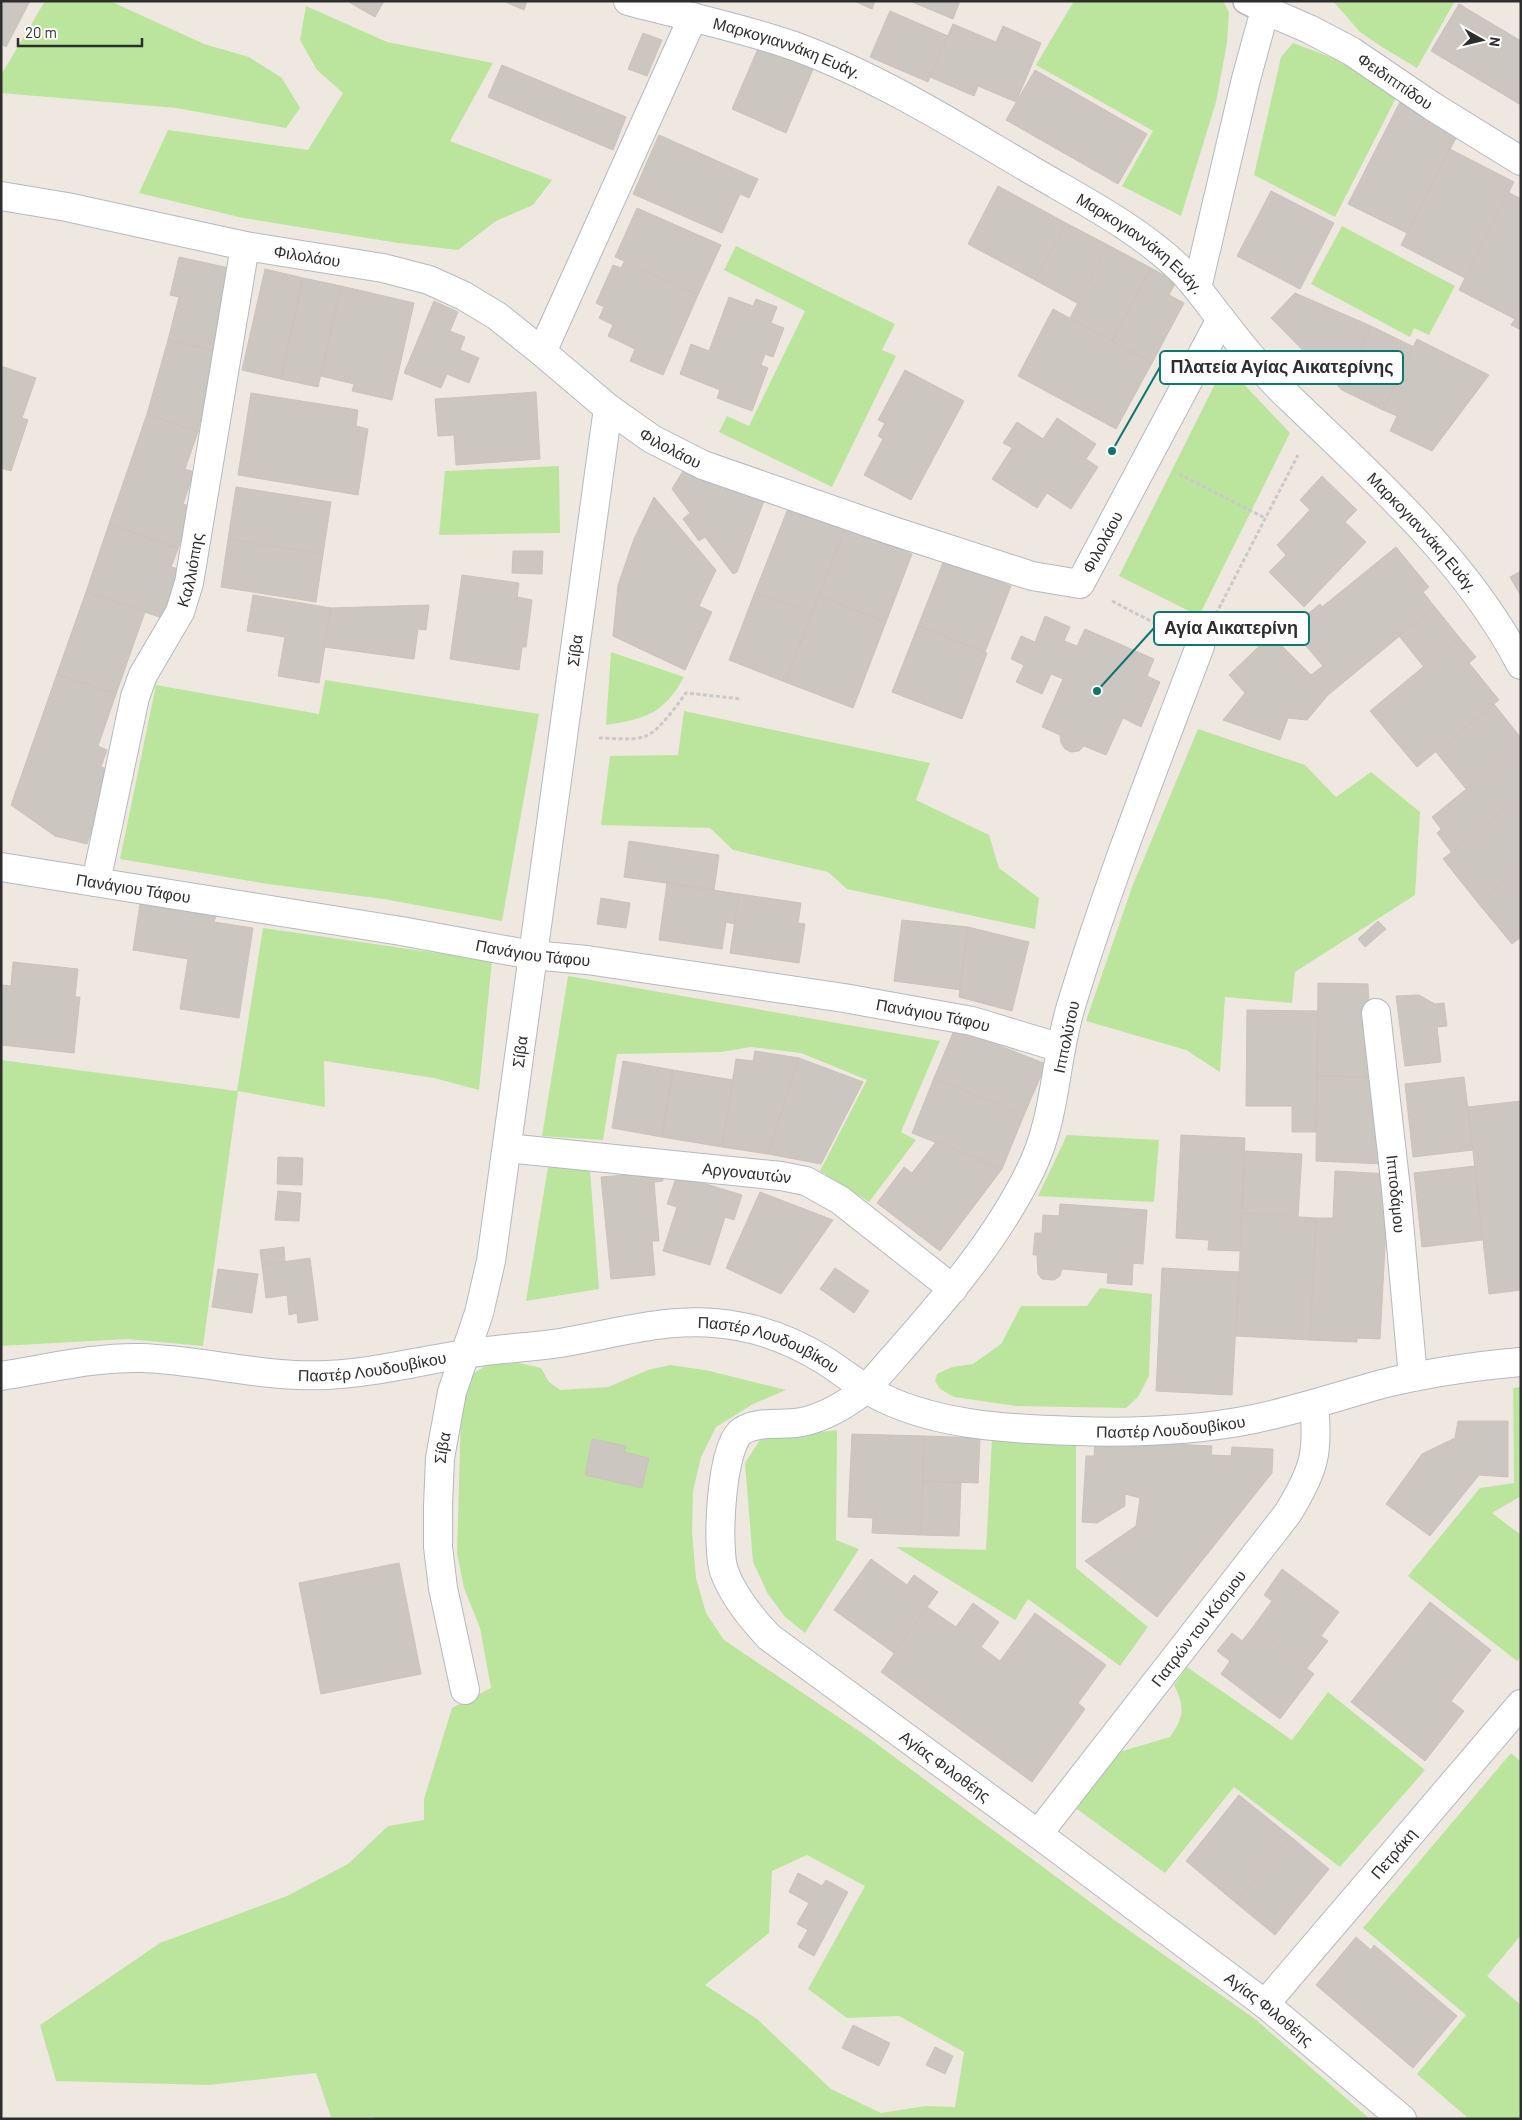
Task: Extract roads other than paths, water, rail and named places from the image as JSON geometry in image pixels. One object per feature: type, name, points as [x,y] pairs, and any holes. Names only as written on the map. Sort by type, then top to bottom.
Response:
[{"type":"street","name":"Μαρκογιαννάκη Ευάγ.","points":[[628,1],[697,9],[742,29],[798,48],[904,97],[1062,188],[1117,222],[1165,257],[1197,288],[1254,361],[1414,521],[1456,567],[1481,599],[1521,665]]},
{"type":"street","points":[[1197,288],[1246,79],[1256,6]]},
{"type":"street","name":"Φειδιππίδου","points":[[1256,6],[1326,37],[1351,51],[1432,106],[1521,161]]},
{"type":"street","points":[[542,352],[697,9]]},
{"type":"street","name":"Φιλολάου","points":[[1,196],[66,207],[245,246],[383,268],[430,280],[482,306],[542,352],[608,408],[652,439],[703,466],[1032,576],[1080,584],[1220,319]]},
{"type":"street","name":"Καλλιόπης","points":[[96,882],[135,697],[143,675],[180,612],[189,583],[245,246]]},
{"type":"street","name":"Σίβα","points":[[465,1690],[443,1588],[438,1547],[440,1458],[452,1392],[479,1313],[492,1261],[532,955],[608,408]]},
{"type":"street","name":"Ιππολύτου","points":[[866,1390],[953,1289],[1007,1212],[1032,1168],[1046,1133],[1071,1004],[1108,894],[1200,646]]},
{"type":"street","name":"Πανάγιου Τάφου","points":[[1,867],[401,931],[532,955],[587,960],[844,998],[972,1022],[1061,1048]]},
{"type":"street","name":"Ιπποδάμου","points":[[1376,1013],[1396,1189],[1413,1377]]},
{"type":"street","name":"Αργοναυτών","points":[[507,1148],[780,1176],[806,1181],[840,1200],[953,1289]]},
{"type":"street","name":"Παστέρ Λουδουβίκου","points":[[1,1376],[101,1360],[142,1358],[270,1374],[325,1375],[351,1373],[465,1354],[559,1343],[655,1324],[699,1321],[741,1326],[806,1350],[866,1390],[906,1408],[945,1418],[1027,1429],[1076,1431],[1171,1430],[1214,1426],[1252,1420],[1413,1377],[1464,1368],[1521,1362]]},
{"type":"street","name":"Αγίας Φιλοθέης","points":[[866,1390],[850,1401],[821,1416],[801,1422],[754,1426],[744,1429],[734,1438],[728,1457],[722,1503],[720,1546],[725,1572],[736,1595],[769,1637],[1038,1834],[1265,2004],[1402,2119]]},
{"type":"street","name":"Γιατρών του Κόσμου","points":[[1038,1834],[1288,1513],[1312,1468],[1317,1443],[1314,1404]]},
{"type":"street","name":"Πετράκη","points":[[1265,2004],[1521,1704]]},
{"type":"place","name":"Πλατεία Αγίας Αικατερίνης","points":[[1112,451]]},
{"type":"place","name":"Αγία Αικατερίνη","points":[[1097,691]]}]
